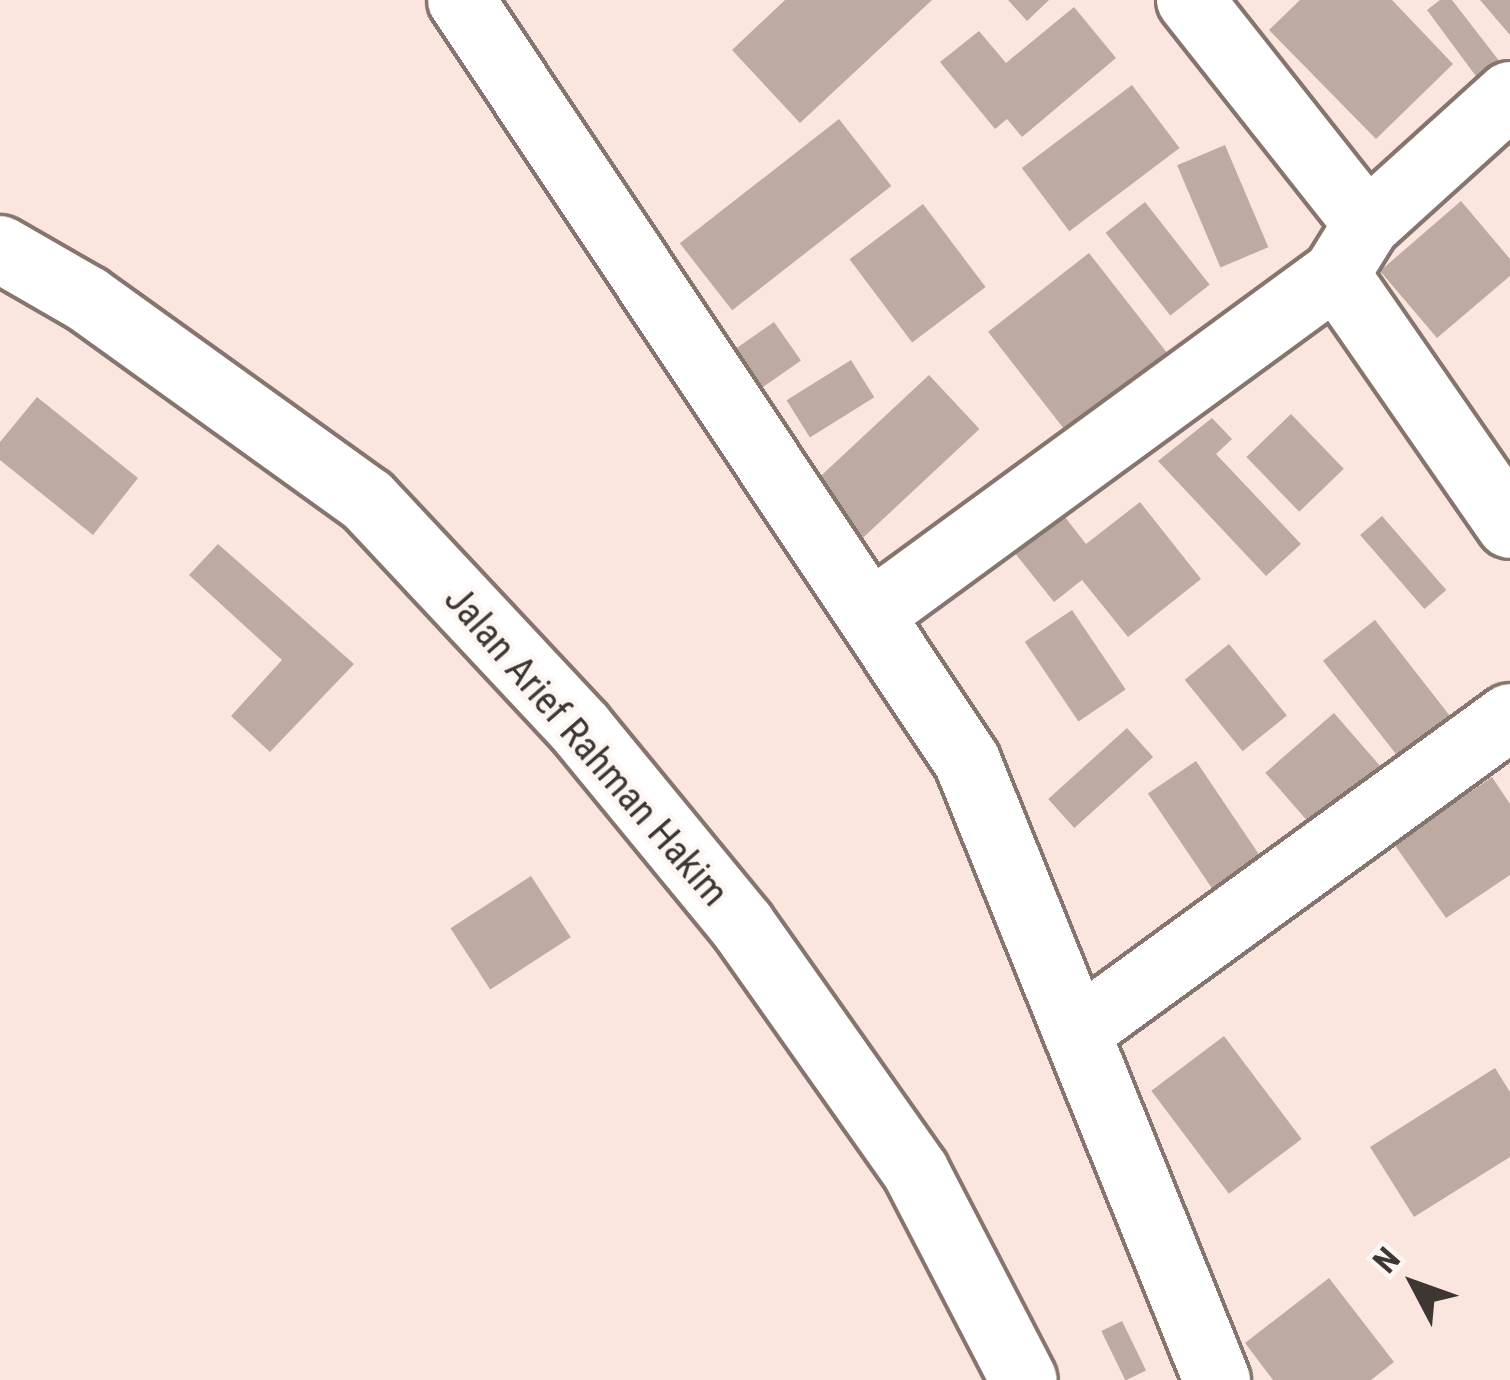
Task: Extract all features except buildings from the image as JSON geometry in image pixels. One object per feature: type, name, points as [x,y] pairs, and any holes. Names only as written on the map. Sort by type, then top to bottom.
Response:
[{"type":"street","points":[[461,0],[874,612],[967,761],[1217,1380]]},
{"type":"street","points":[[1190,0],[1352,249],[1510,525]]},
{"type":"street","points":[[874,612],[1352,249],[1510,95]]},
{"type":"street","name":"Jalan Arief Rahman Hakim","points":[[0,249],[87,299],[368,500],[581,729],[742,925],[916,1172],[1024,1380]]},
{"type":"street","points":[[1077,1032],[1510,717]]}]
